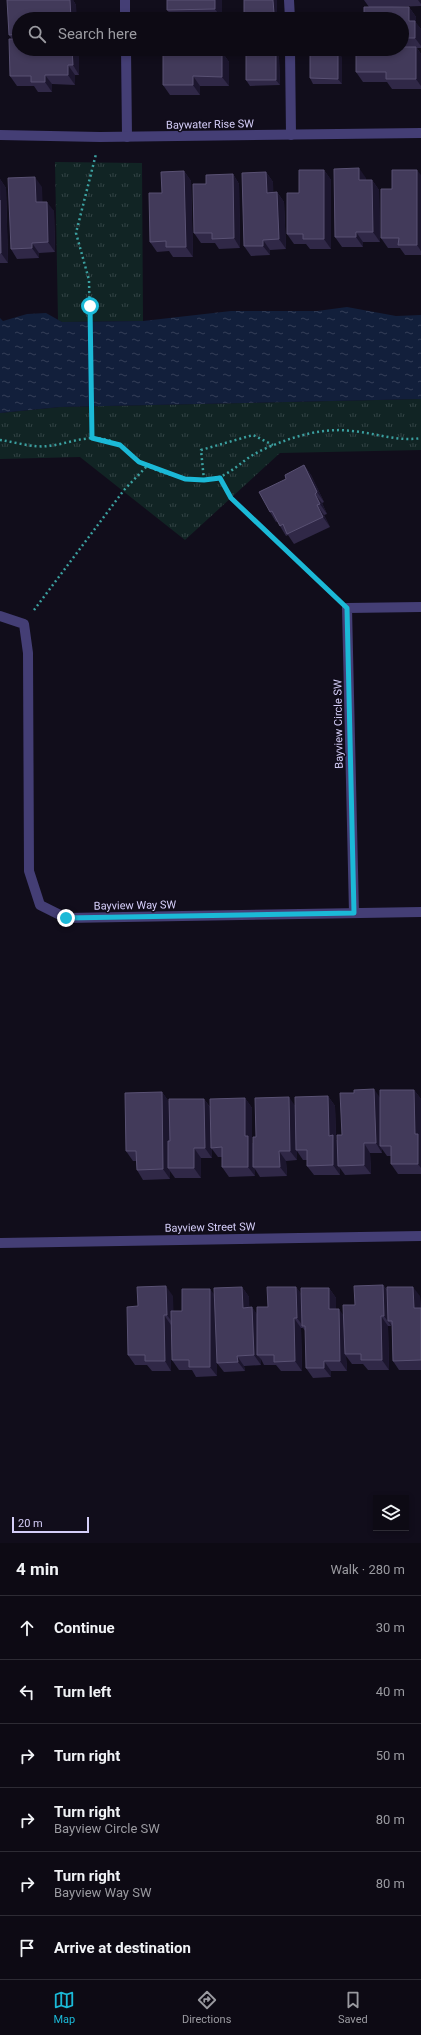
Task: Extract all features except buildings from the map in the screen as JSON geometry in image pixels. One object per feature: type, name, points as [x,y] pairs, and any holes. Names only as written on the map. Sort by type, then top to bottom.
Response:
[{"type":"street","points":[[125,0],[125,12]]},
{"type":"street","points":[[289,0],[290,12]]},
{"type":"street","points":[[126,56],[127,137]]},
{"type":"street","points":[[290,56],[291,135]]},
{"type":"street","name":"Baywater Rise SW","points":[[0,136],[127,137],[421,133]]},
{"type":"street","points":[[347,608],[421,607]]},
{"type":"street","name":"Bayview Circle SW","points":[[347,608],[354,913]]},
{"type":"street","points":[[0,616],[24,624]]},
{"type":"street","name":"Bayview Way SW","points":[[24,624],[28,653],[29,871],[40,905],[66,918],[421,912]]},
{"type":"street","name":"Bayview Street SW","points":[[0,1243],[421,1236]]},
{"type":"path","points":[[92,438],[90,306],[88,280],[76,233],[100,137]]},
{"type":"path","points":[[0,440],[46,446],[92,438],[120,445],[139,462],[177,476],[204,480],[220,478],[235,469],[250,457],[273,445],[301,435],[326,430],[352,430],[406,440],[421,438]]},
{"type":"path","points":[[204,480],[201,450],[253,435],[273,445]]},
{"type":"path","points":[[24,624],[124,490],[148,465]]},
{"type":"path","points":[[220,478],[231,498],[347,608]]},
{"type":"green space","points":[[55,162],[142,163],[143,321],[62,322],[58,320]]},
{"type":"green space","points":[[421,399],[421,450],[280,453],[185,540],[80,457],[0,459],[0,413],[60,407]]},
{"type":"water","points":[[347,307],[396,316],[421,315],[421,399],[60,407],[0,413],[0,318],[3,321],[27,314],[46,313],[62,322],[143,321],[231,311],[317,311]]},
{"type":"route","points":[[66,918],[354,913],[347,608],[231,498],[220,478],[204,480],[185,479],[139,462],[120,445],[107,440],[92,438],[90,306]]}]
